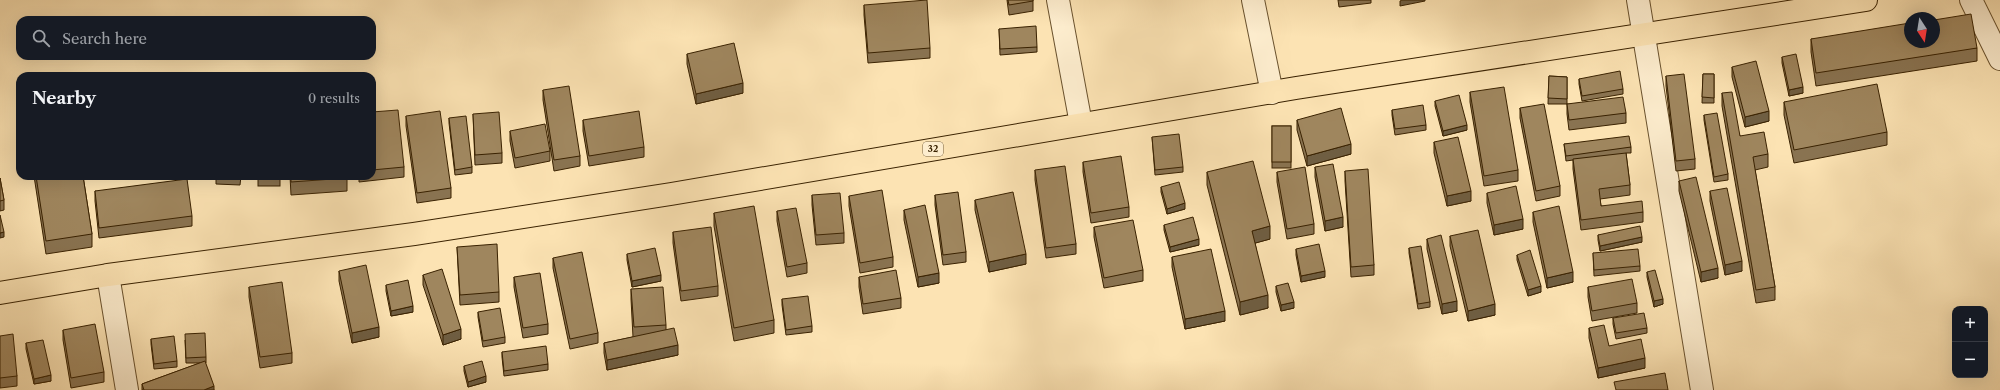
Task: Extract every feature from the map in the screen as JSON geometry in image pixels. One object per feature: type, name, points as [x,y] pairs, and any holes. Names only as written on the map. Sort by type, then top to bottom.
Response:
[{"type":"highway","name":"32","points":[[0,293],[108,275],[430,232],[671,194],[1272,93],[1866,0]]},
{"type":"street","points":[[1058,0],[1081,124]]},
{"type":"street","points":[[1253,0],[1272,93]]},
{"type":"street","points":[[1638,0],[1702,390]]},
{"type":"street","points":[[1971,0],[2000,59]]},
{"type":"street","points":[[108,275],[127,390]]},
{"type":"building","points":[[927,0],[930,48],[868,53],[864,5]]},
{"type":"building","points":[[1008,0],[1033,0],[1033,1],[1009,5]]},
{"type":"building","points":[[1971,14],[1977,48],[1816,73],[1811,39],[1904,24],[1904,48],[1940,48],[1940,19]]},
{"type":"building","points":[[1036,26],[1037,47],[1000,49],[999,29]]},
{"type":"building","points":[[734,43],[743,83],[696,94],[687,54]]},
{"type":"building","points":[[1796,54],[1803,87],[1789,90],[1782,57]]},
{"type":"building","points":[[1756,61],[1769,111],[1745,117],[1732,67]]},
{"type":"building","points":[[1620,71],[1623,89],[1582,96],[1579,79]]},
{"type":"building","points":[[1684,74],[1695,159],[1676,161],[1666,76]]},
{"type":"building","points":[[1703,74],[1714,74],[1714,98],[1702,97]]},
{"type":"building","points":[[1549,76],[1567,77],[1567,99],[1548,98]]},
{"type":"building","points":[[1877,84],[1887,132],[1794,150],[1784,102]]},
{"type":"building","points":[[569,86],[580,156],[554,160],[543,90]]},
{"type":"building","points":[[1504,87],[1518,170],[1484,176],[1470,92]]},
{"type":"building","points":[[1732,92],[1740,136],[1764,132],[1768,154],[1753,157],[1775,287],[1756,290],[1722,93]]},
{"type":"building","points":[[1459,95],[1467,125],[1443,131],[1435,101]]},
{"type":"building","points":[[1623,97],[1626,113],[1569,120],[1567,104]]},
{"type":"building","points":[[1544,104],[1560,186],[1536,191],[1520,108]]},
{"type":"building","points":[[1423,105],[1426,125],[1395,129],[1392,110]]},
{"type":"building","points":[[1341,108],[1351,144],[1307,156],[1297,120]]},
{"type":"building","points":[[398,110],[404,167],[376,170],[376,112]]},
{"type":"building","points":[[440,111],[451,188],[417,193],[406,116]]},
{"type":"building","points":[[639,111],[644,147],[589,156],[583,120]]},
{"type":"building","points":[[499,112],[502,153],[475,155],[473,114]]},
{"type":"building","points":[[1717,113],[1728,174],[1714,177],[1704,115]]},
{"type":"building","points":[[466,116],[472,167],[455,170],[449,118]]},
{"type":"building","points":[[545,124],[550,151],[515,158],[510,131]]},
{"type":"building","points":[[1272,126],[1291,126],[1291,162],[1272,162]]},
{"type":"building","points":[[1179,134],[1183,167],[1155,170],[1152,137]]},
{"type":"building","points":[[1629,136],[1631,147],[1566,156],[1564,144]]},
{"type":"building","points":[[1458,137],[1471,191],[1447,196],[1434,142]]},
{"type":"building","points":[[1626,153],[1630,185],[1599,189],[1601,206],[1642,201],[1643,212],[1581,220],[1573,159]]},
{"type":"building","points":[[1121,156],[1129,207],[1091,213],[1083,162]]},
{"type":"building","points":[[1253,161],[1270,226],[1252,231],[1268,295],[1240,302],[1207,172]]},
{"type":"building","points":[[1333,164],[1343,217],[1325,221],[1315,167]]},
{"type":"building","points":[[1065,166],[1076,244],[1046,248],[1035,170]]},
{"type":"building","points":[[1305,167],[1314,224],[1287,229],[1277,172]]},
{"type":"building","points":[[1368,169],[1374,265],[1351,267],[1345,171]]},
{"type":"building","points":[[1696,177],[1718,268],[1701,272],[1679,181]]},
{"type":"building","points":[[0,178],[4,200],[0,201]]},
{"type":"building","points":[[37,180],[84,180],[92,234],[46,241]]},
{"type":"building","points":[[187,180],[192,216],[99,228],[95,191]]},
{"type":"building","points":[[291,180],[319,180],[291,182]]},
{"type":"building","points":[[1179,182],[1185,203],[1167,209],[1161,187]]},
{"type":"building","points":[[1516,186],[1523,219],[1494,225],[1487,193]]},
{"type":"building","points":[[1727,188],[1742,261],[1725,265],[1710,191]]},
{"type":"building","points":[[882,190],[893,257],[860,263],[849,196]]},
{"type":"building","points":[[958,192],[966,252],[943,255],[935,195]]},
{"type":"building","points":[[1013,192],[1026,254],[989,262],[975,200]]},
{"type":"building","points":[[840,193],[844,233],[816,235],[812,195]]},
{"type":"building","points":[[925,205],[939,273],[918,277],[904,210]]},
{"type":"building","points":[[754,206],[774,320],[734,328],[714,213]]},
{"type":"building","points":[[1559,206],[1573,272],[1547,278],[1533,212]]},
{"type":"building","points":[[796,208],[807,263],[787,267],[777,211]]},
{"type":"building","points":[[0,215],[4,232],[0,233]]},
{"type":"building","points":[[1193,217],[1199,239],[1170,247],[1164,225]]},
{"type":"building","points":[[1133,220],[1143,270],[1104,278],[1094,227]]},
{"type":"building","points":[[1640,226],[1642,237],[1600,246],[1598,235]]},
{"type":"building","points":[[711,227],[718,286],[681,291],[673,232]]},
{"type":"building","points":[[1478,230],[1495,304],[1468,311],[1450,236]]},
{"type":"building","points":[[1441,235],[1457,301],[1442,304],[1427,239]]},
{"type":"building","points":[[497,244],[499,292],[460,295],[457,247]]},
{"type":"building","points":[[1319,244],[1325,271],[1301,276],[1296,249]]},
{"type":"building","points":[[1421,246],[1430,302],[1418,304],[1409,248]]},
{"type":"building","points":[[655,248],[661,275],[632,281],[627,254]]},
{"type":"building","points":[[1211,249],[1225,311],[1185,319],[1172,257]]},
{"type":"building","points":[[1638,249],[1640,266],[1594,270],[1593,253]]},
{"type":"building","points":[[1530,250],[1541,286],[1528,290],[1517,255]]},
{"type":"building","points":[[582,252],[598,333],[570,339],[553,258]]},
{"type":"building","points":[[366,265],[379,327],[352,333],[339,271]]},
{"type":"building","points":[[442,269],[461,329],[443,335],[423,275]]},
{"type":"building","points":[[896,270],[901,298],[863,304],[859,277]]},
{"type":"building","points":[[1655,270],[1663,299],[1654,301],[1647,272]]},
{"type":"building","points":[[540,273],[548,324],[523,328],[514,277]]},
{"type":"building","points":[[1632,279],[1637,303],[1592,311],[1588,287]]},
{"type":"building","points":[[408,280],[413,306],[391,311],[386,285]]},
{"type":"building","points":[[282,282],[292,353],[260,357],[249,287]]},
{"type":"building","points":[[1288,283],[1294,302],[1281,305],[1276,286]]},
{"type":"building","points":[[663,287],[666,325],[634,327],[631,289]]},
{"type":"building","points":[[808,296],[812,326],[786,330],[782,299]]},
{"type":"building","points":[[500,308],[505,337],[483,341],[478,312]]},
{"type":"building","points":[[1644,313],[1647,328],[1616,333],[1613,318]]},
{"type":"building","points":[[95,324],[104,372],[71,378],[63,330]]},
{"type":"building","points":[[1604,325],[1609,346],[1641,339],[1645,358],[1598,368],[1589,328]]},
{"type":"building","points":[[674,328],[678,345],[607,360],[604,343]]},
{"type":"building","points":[[205,333],[206,357],[186,358],[185,334]]},
{"type":"building","points":[[13,334],[17,376],[0,378],[0,336]]},
{"type":"building","points":[[174,336],[177,361],[154,364],[151,339]]},
{"type":"building","points":[[43,340],[51,375],[34,379],[26,343]]},
{"type":"building","points":[[546,346],[548,364],[504,371],[502,352]]},
{"type":"building","points":[[205,361],[214,386],[204,390],[144,390],[142,384]]},
{"type":"building","points":[[482,361],[486,376],[468,382],[464,366]]},
{"type":"building","points":[[1665,373],[1668,390],[1616,390],[1614,382]]}]
